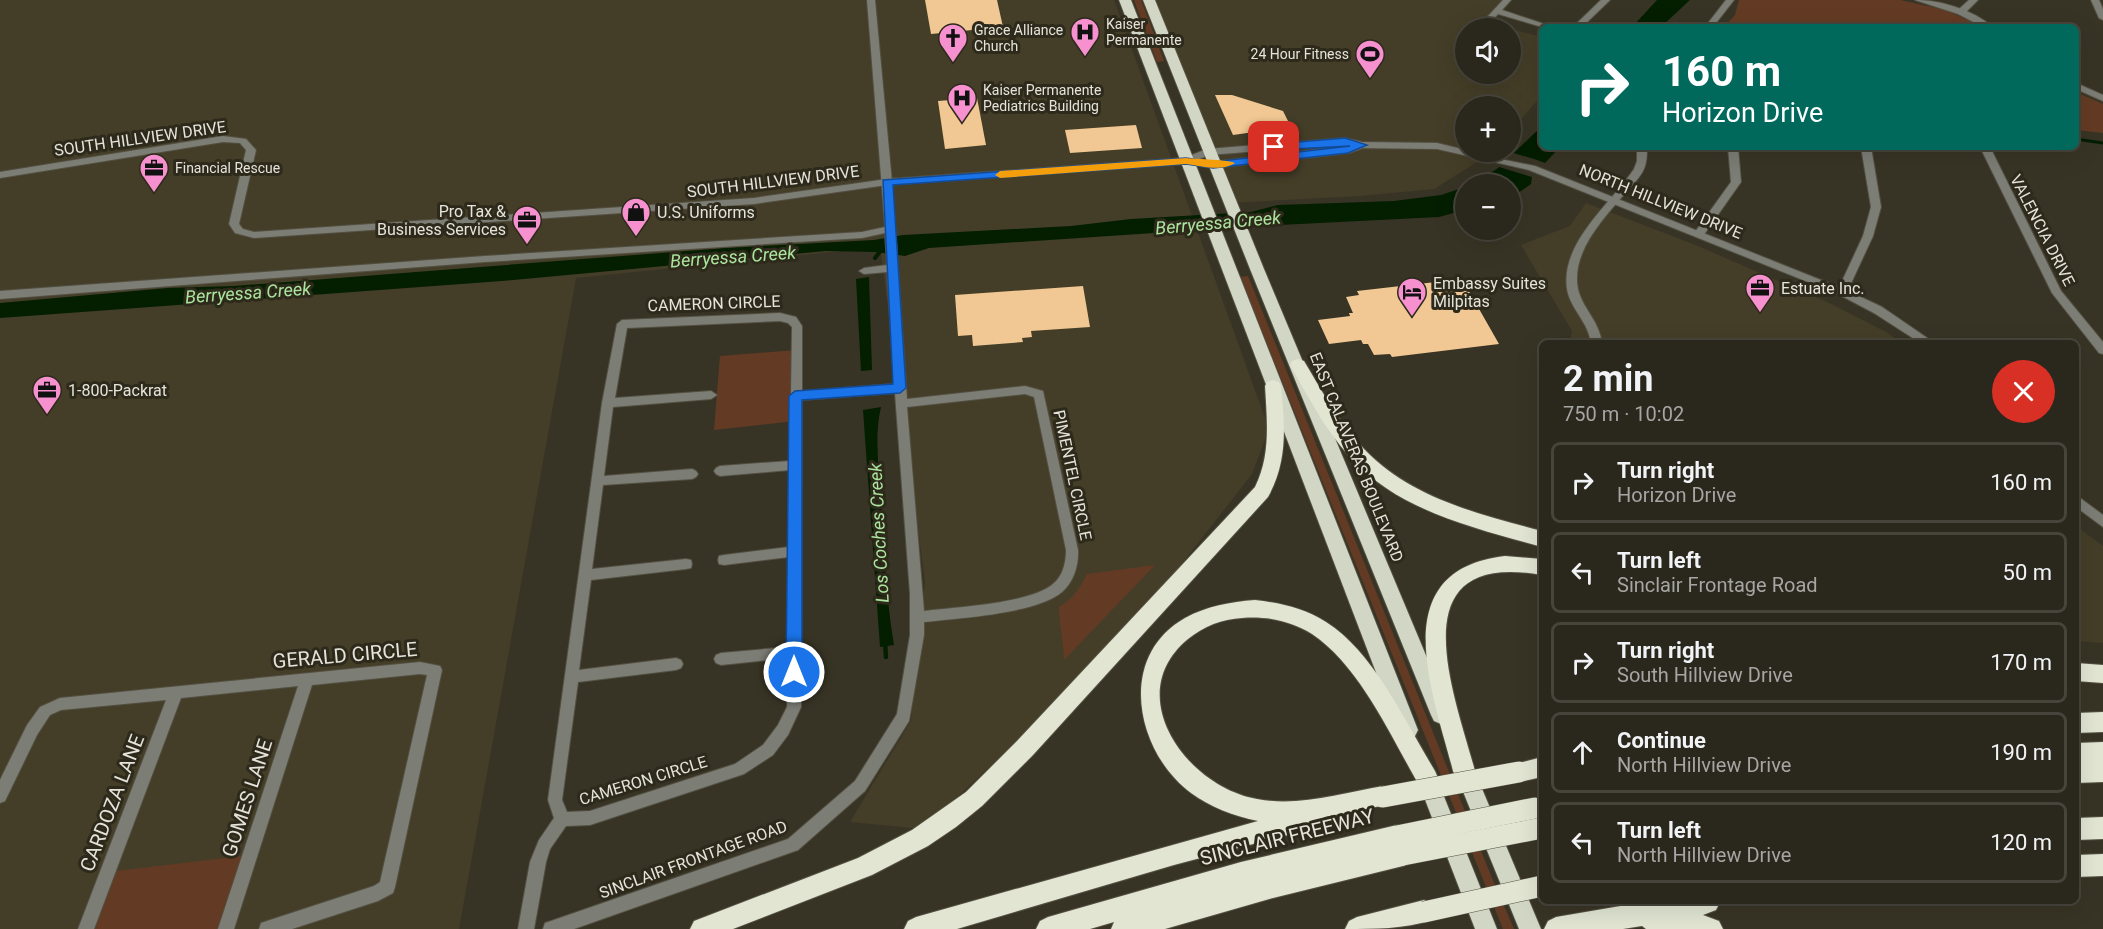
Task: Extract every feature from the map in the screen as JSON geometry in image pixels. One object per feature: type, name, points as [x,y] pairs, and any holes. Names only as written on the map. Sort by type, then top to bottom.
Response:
[{"type":"highway","points":[[1125,0],[1213,232],[1486,929]]},
{"type":"highway","name":"EAST CALAVERAS BOULEVARD","points":[[1149,0],[1239,230],[1298,365],[1530,929]]},
{"type":"highway","points":[[1298,365],[1337,429],[1384,478],[1404,492],[1446,511],[1539,538]]},
{"type":"highway","points":[[702,929],[834,879],[894,852],[948,819],[1000,774],[1262,492],[1270,478],[1277,449],[1273,386]]},
{"type":"highway","points":[[1464,771],[1436,661],[1433,641],[1438,609],[1453,585],[1477,570],[1505,564],[1539,567]]},
{"type":"highway","points":[[1427,778],[1359,668],[1334,640],[1304,619],[1268,609],[1250,608],[1212,614],[1182,631],[1159,659],[1151,692],[1151,712],[1156,731],[1178,768],[1195,784],[1234,805],[1277,812],[1383,797],[1539,769]]},
{"type":"highway","points":[[2079,672],[2103,674]]},
{"type":"highway","points":[[2079,723],[2103,722]]},
{"type":"highway","points":[[2079,753],[2103,752]]},
{"type":"highway","points":[[2079,773],[2103,772]]},
{"type":"highway","points":[[916,929],[1174,854],[1383,797]]},
{"type":"highway","points":[[1123,929],[1273,886],[1400,846],[1539,814]]},
{"type":"highway","points":[[2079,829],[2103,828]]},
{"type":"highway","name":"SINCLAIR FREEWAY","points":[[1048,929],[1241,874],[1400,846]]},
{"type":"highway","points":[[2079,866],[2103,865]]},
{"type":"highway","points":[[1357,929],[1539,887]]},
{"type":"highway","points":[[1556,929],[1696,904]]},
{"type":"highway","points":[[1586,923],[1666,918],[1711,929]]},
{"type":"street","name":"SINCLAIR FRONTAGE ROAD","points":[[551,929],[793,845],[860,786],[904,716],[917,634],[917,617],[887,182],[871,0]]},
{"type":"street","points":[[1490,18],[1507,0]]},
{"type":"street","points":[[1580,24],[1606,0]]},
{"type":"street","points":[[1711,24],[1730,0]]},
{"type":"street","points":[[1919,0],[1961,12],[1983,24]]},
{"type":"street","points":[[1961,12],[1974,0]]},
{"type":"street","points":[[2095,0],[2103,18]]},
{"type":"street","points":[[1497,11],[1539,24]]},
{"type":"street","points":[[2079,87],[2103,98]]},
{"type":"street","name":"SOUTH HILLVIEW DRIVE","points":[[0,175],[223,139],[243,141],[249,144],[251,150],[234,224],[239,231],[254,235],[754,201],[887,182],[1186,161]]},
{"type":"street","name":"NORTH HILLVIEW DRIVE","points":[[1186,161],[1348,150],[1362,145],[1437,146],[1489,156],[1554,176],[1842,292],[1878,310],[1924,340]]},
{"type":"street","points":[[1596,340],[1595,333],[1574,300],[1571,281],[1574,264],[1585,241],[1613,201],[1639,170],[1642,150]]},
{"type":"street","points":[[1699,234],[1736,182],[1733,150]]},
{"type":"street","points":[[1842,292],[1864,245],[1876,207],[1866,150]]},
{"type":"street","name":"VALENCIA DRIVE","points":[[1986,150],[2057,293],[2103,350]]},
{"type":"street","points":[[0,295],[495,258],[862,235],[877,230],[890,230]]},
{"type":"street","points":[[864,271],[892,266]]},
{"type":"street","name":"CAMERON CIRCLE","points":[[780,317],[792,320],[797,326],[794,707],[783,730],[768,750],[739,769],[590,818],[562,819],[555,800],[609,403],[622,324],[780,317]]},
{"type":"street","points":[[795,396],[900,388]]},
{"type":"street","name":"PIMENTEL CIRCLE","points":[[901,404],[1025,390],[1039,394],[1072,550],[1068,575],[1057,590],[1036,600],[917,617]]},
{"type":"street","points":[[609,403],[711,395]]},
{"type":"street","points":[[720,471],[795,465]]},
{"type":"street","points":[[600,481],[692,474]]},
{"type":"street","points":[[2079,502],[2103,522]]},
{"type":"street","points":[[724,560],[795,551]]},
{"type":"street","points":[[587,575],[686,564]]},
{"type":"street","points":[[721,659],[793,652]]},
{"type":"street","points":[[572,677],[676,664]]},
{"type":"street","name":"GERALD CIRCLE","points":[[0,796],[32,730],[45,711],[60,704],[420,668],[435,670],[387,887],[378,893],[267,929]]},
{"type":"street","name":"GOMES LANE","points":[[226,929],[307,679]]},
{"type":"street","name":"CARDOZA LANE","points":[[86,929],[176,692]]},
{"type":"street","points":[[526,929],[538,862],[544,845],[562,819]]},
{"type":"shaded area","points":[[0,0],[1114,0],[1269,429],[1252,474],[1115,649],[923,829],[850,822],[911,721],[925,581],[880,247],[576,278],[459,929],[0,929]]},
{"type":"shaded area","points":[[1134,0],[1141,0],[1164,61],[1157,62]]},
{"type":"shaded area","points":[[1149,0],[1507,0],[1491,18],[1455,18],[1455,84],[1521,84],[1521,32],[1539,36],[1539,98],[1521,119],[1521,96],[1455,96],[1455,162],[1477,162],[1434,189],[1360,196],[1228,203]]},
{"type":"shaded area","points":[[1739,0],[1900,0],[1945,10],[1976,24],[1727,24],[1735,15]]},
{"type":"shaded area","points":[[2079,93],[2103,104],[2103,133],[2079,130]]},
{"type":"shaded area","points":[[1586,203],[1693,244],[1827,302],[1888,333],[1897,340],[1570,340],[1572,331],[1521,245],[1570,226]]},
{"type":"shaded area","points":[[1248,276],[1514,929],[1503,929],[1240,277]]},
{"type":"shaded area","points":[[797,350],[795,421],[714,430],[720,356]]},
{"type":"shaded area","points":[[2079,528],[2103,546],[2103,643],[2079,641]]},
{"type":"shaded area","points":[[1155,565],[1064,660],[1059,607],[1076,593],[1087,574]]},
{"type":"shaded area","points":[[250,855],[226,929],[86,929],[108,872]]},
{"type":"water","points":[[1657,0],[1690,0],[1664,24],[1635,24]]},
{"type":"water","points":[[1539,129],[1539,150],[1557,150],[1532,177],[1531,184],[1521,191],[1521,174],[1489,174],[1504,162],[1521,162],[1521,146]]},
{"type":"water","name":"Berryessa Creek","points":[[1455,190],[1455,213],[1439,217],[1258,226],[929,248],[905,256],[875,252],[826,251],[502,281],[0,318],[0,303],[168,288],[234,286],[726,248],[874,240],[903,235],[1071,226],[1131,219],[1251,212],[1278,205],[1394,201],[1441,195]]},
{"type":"water","points":[[869,277],[872,370],[861,371],[856,279]]},
{"type":"water","points":[[881,407],[878,452],[887,591],[894,645],[880,647],[863,410]]},
{"type":"pier","points":[[1521,155],[1548,164],[1535,178],[1496,166],[1500,162],[1521,162]]},
{"type":"building","points":[[925,0],[997,0],[1003,27],[931,34]]},
{"type":"building","points":[[1215,95],[1232,95],[1283,111],[1291,127],[1233,135]]},
{"type":"building","name":"Kaiser Permanente Pediatrics Building","points":[[977,98],[986,145],[945,149],[938,101]]},
{"type":"building","points":[[1136,125],[1142,148],[1070,153],[1065,130]]},
{"type":"building","name":"Embassy Suites Milpitas","points":[[1462,279],[1499,344],[1392,357],[1390,354],[1374,355],[1368,344],[1363,344],[1361,340],[1329,344],[1318,320],[1350,316],[1349,313],[1353,313],[1346,297],[1359,295],[1357,291]]},
{"type":"building","points":[[1083,286],[1090,327],[1031,331],[1032,337],[1022,338],[1023,342],[973,346],[972,335],[958,336],[955,295]]},
{"type":"waterway","points":[[2079,139],[2103,143]]},
{"type":"waterway","name":"Los Coches Creek","points":[[875,258],[882,249]]},
{"type":"waterway","name":"Los Coches Creek","points":[[885,643],[886,657]]},
{"type":"slow traffic","points":[[1000,175],[1186,161],[1213,165],[1230,163]]},
{"type":"place","name":"Kaiser Permanente","points":[[1085,58]]},
{"type":"place","name":"Grace Alliance Church","points":[[953,64]]},
{"type":"place","name":"24 Hour Fitness","points":[[1370,80]]},
{"type":"place","name":"Kaiser Permanente Pediatrics Building","points":[[962,124]]},
{"type":"place","name":"Financial Rescue","points":[[154,194]]},
{"type":"place","name":"U.S. Uniforms","points":[[636,238]]},
{"type":"place","name":"Pro Tax & Business Services","points":[[527,246]]},
{"type":"place","name":"Estuate Inc.","points":[[1760,314]]},
{"type":"place","name":"Embassy Suites Milpitas","points":[[1412,318]]},
{"type":"place","name":"1-800-Packrat","points":[[47,416]]},
{"type":"route","points":[[794,672],[795,396],[900,388],[887,182],[1186,161],[1213,165],[1348,150],[1362,145],[1345,141],[1274,147]]}]
